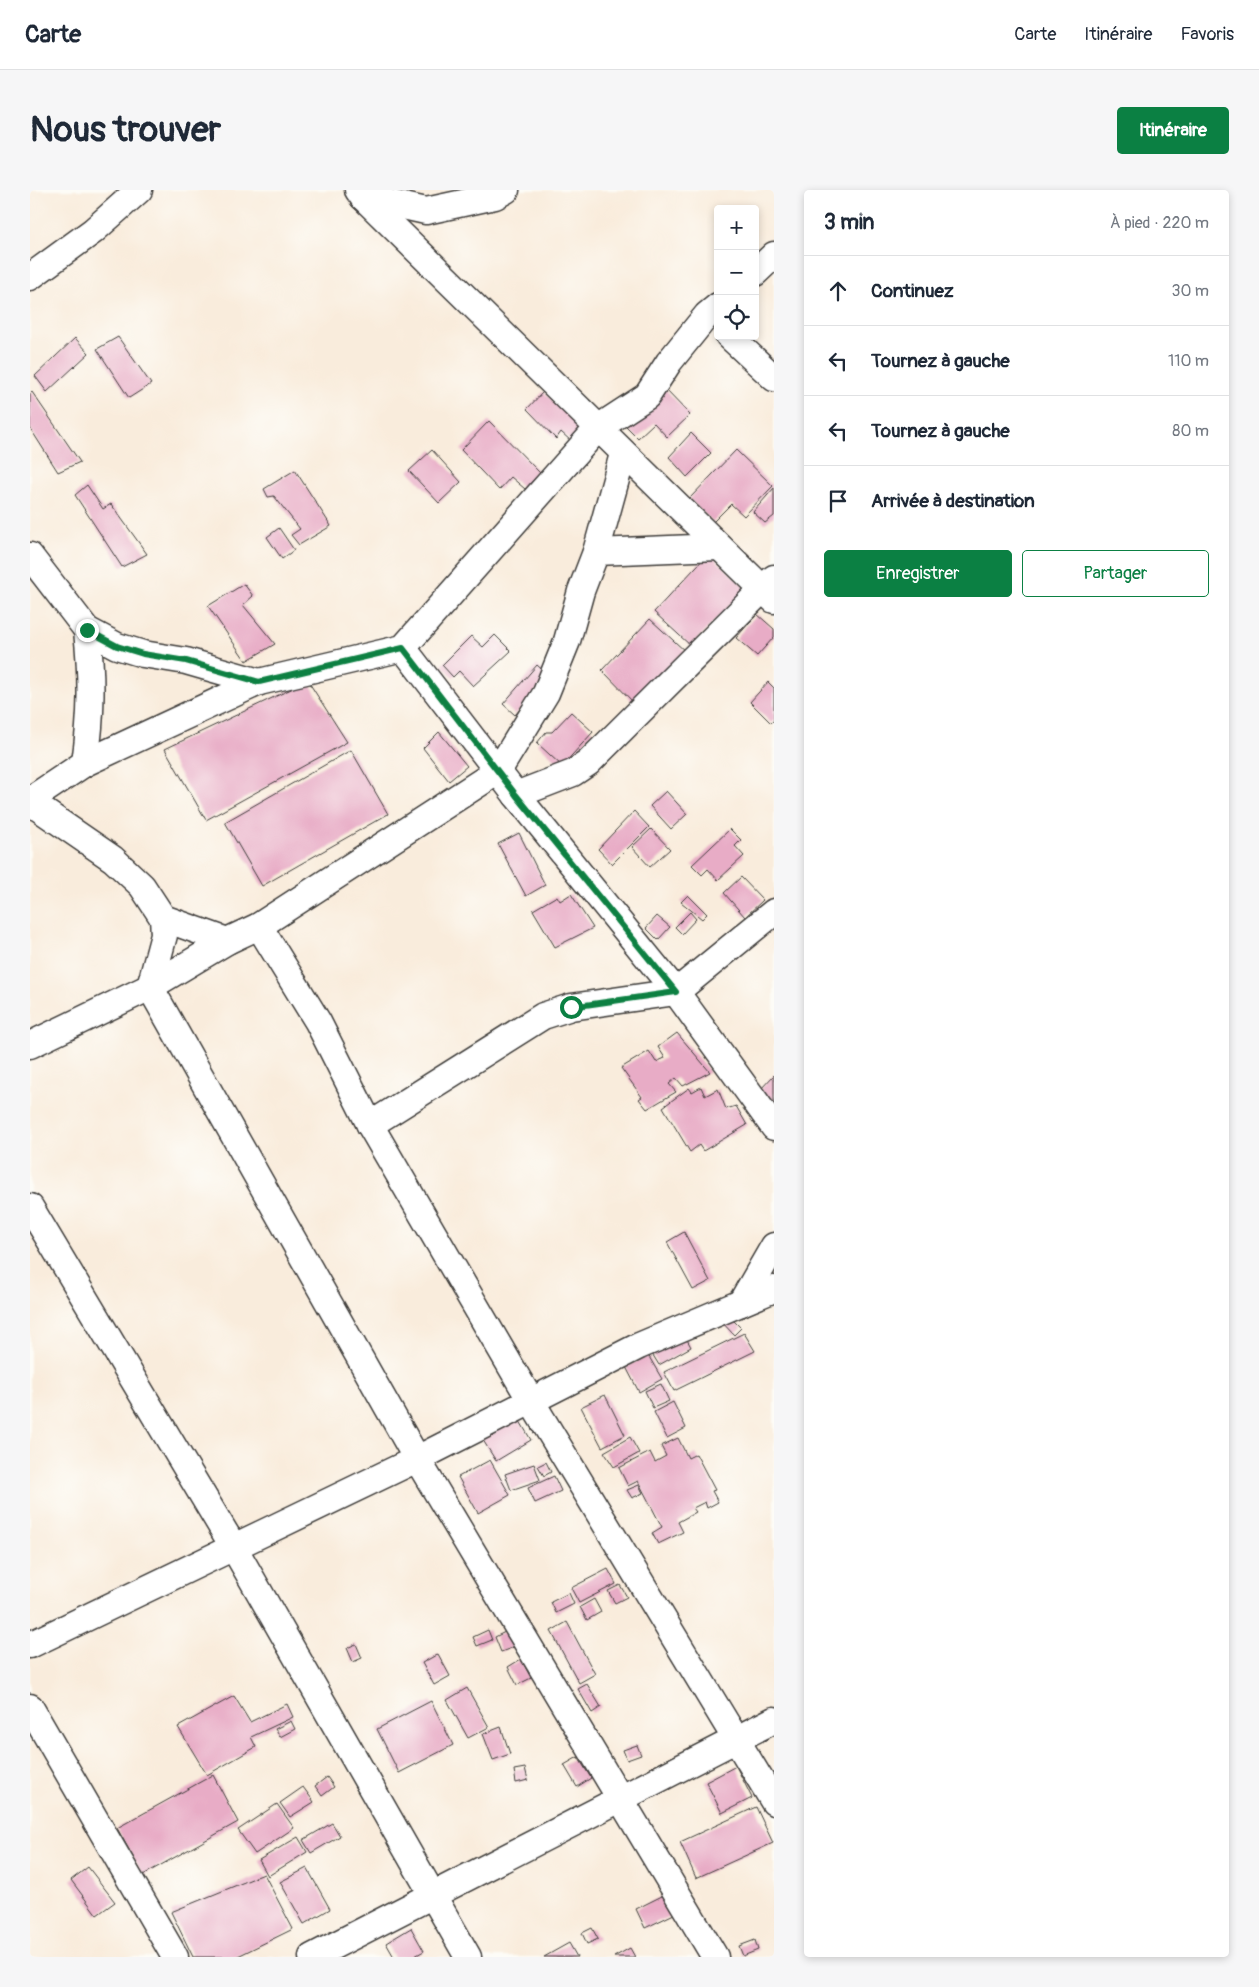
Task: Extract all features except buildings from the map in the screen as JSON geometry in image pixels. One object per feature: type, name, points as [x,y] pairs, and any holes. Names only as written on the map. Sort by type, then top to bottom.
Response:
[{"type":"street","points":[[30,277],[93,231],[139,190]]},
{"type":"street","points":[[360,194],[426,211],[496,196],[506,190]]},
{"type":"street","points":[[360,194],[719,547],[770,589],[588,763],[573,773],[516,795]]},
{"type":"street","points":[[759,269],[774,255]]},
{"type":"street","points":[[714,316],[669,362],[647,396],[598,428],[403,648],[259,682],[85,762],[30,801],[113,859],[142,886],[163,918],[164,935],[150,987],[417,1458],[715,1957]]},
{"type":"street","points":[[733,340],[774,378]]},
{"type":"street","points":[[30,1045],[150,987],[226,941],[259,926],[498,771],[546,692],[567,641],[580,591],[596,552],[623,454]]},
{"type":"street","points":[[596,552],[719,547]]},
{"type":"street","points":[[30,556],[87,630],[117,646],[143,654],[186,661],[259,682]]},
{"type":"street","points":[[85,762],[91,723],[92,684],[87,630]]},
{"type":"street","points":[[403,648],[516,795],[676,992],[774,1127]]},
{"type":"street","points":[[370,1125],[543,1016],[571,1007],[676,992],[774,912]]},
{"type":"street","points":[[163,918],[226,941]]},
{"type":"street","points":[[259,926],[318,1022],[370,1125],[531,1401],[774,1802]]},
{"type":"street","points":[[30,1207],[233,1546],[468,1957]]},
{"type":"street","points":[[741,1303],[774,1246]]},
{"type":"street","points":[[30,1645],[417,1458],[639,1346],[774,1289]]},
{"type":"street","points":[[30,1707],[175,1957]]},
{"type":"street","points":[[312,1957],[737,1741],[774,1720]]},
{"type":"route","points":[[87,630],[117,646],[143,654],[186,661],[259,682],[403,648],[516,795],[676,992],[571,1007]]}]
